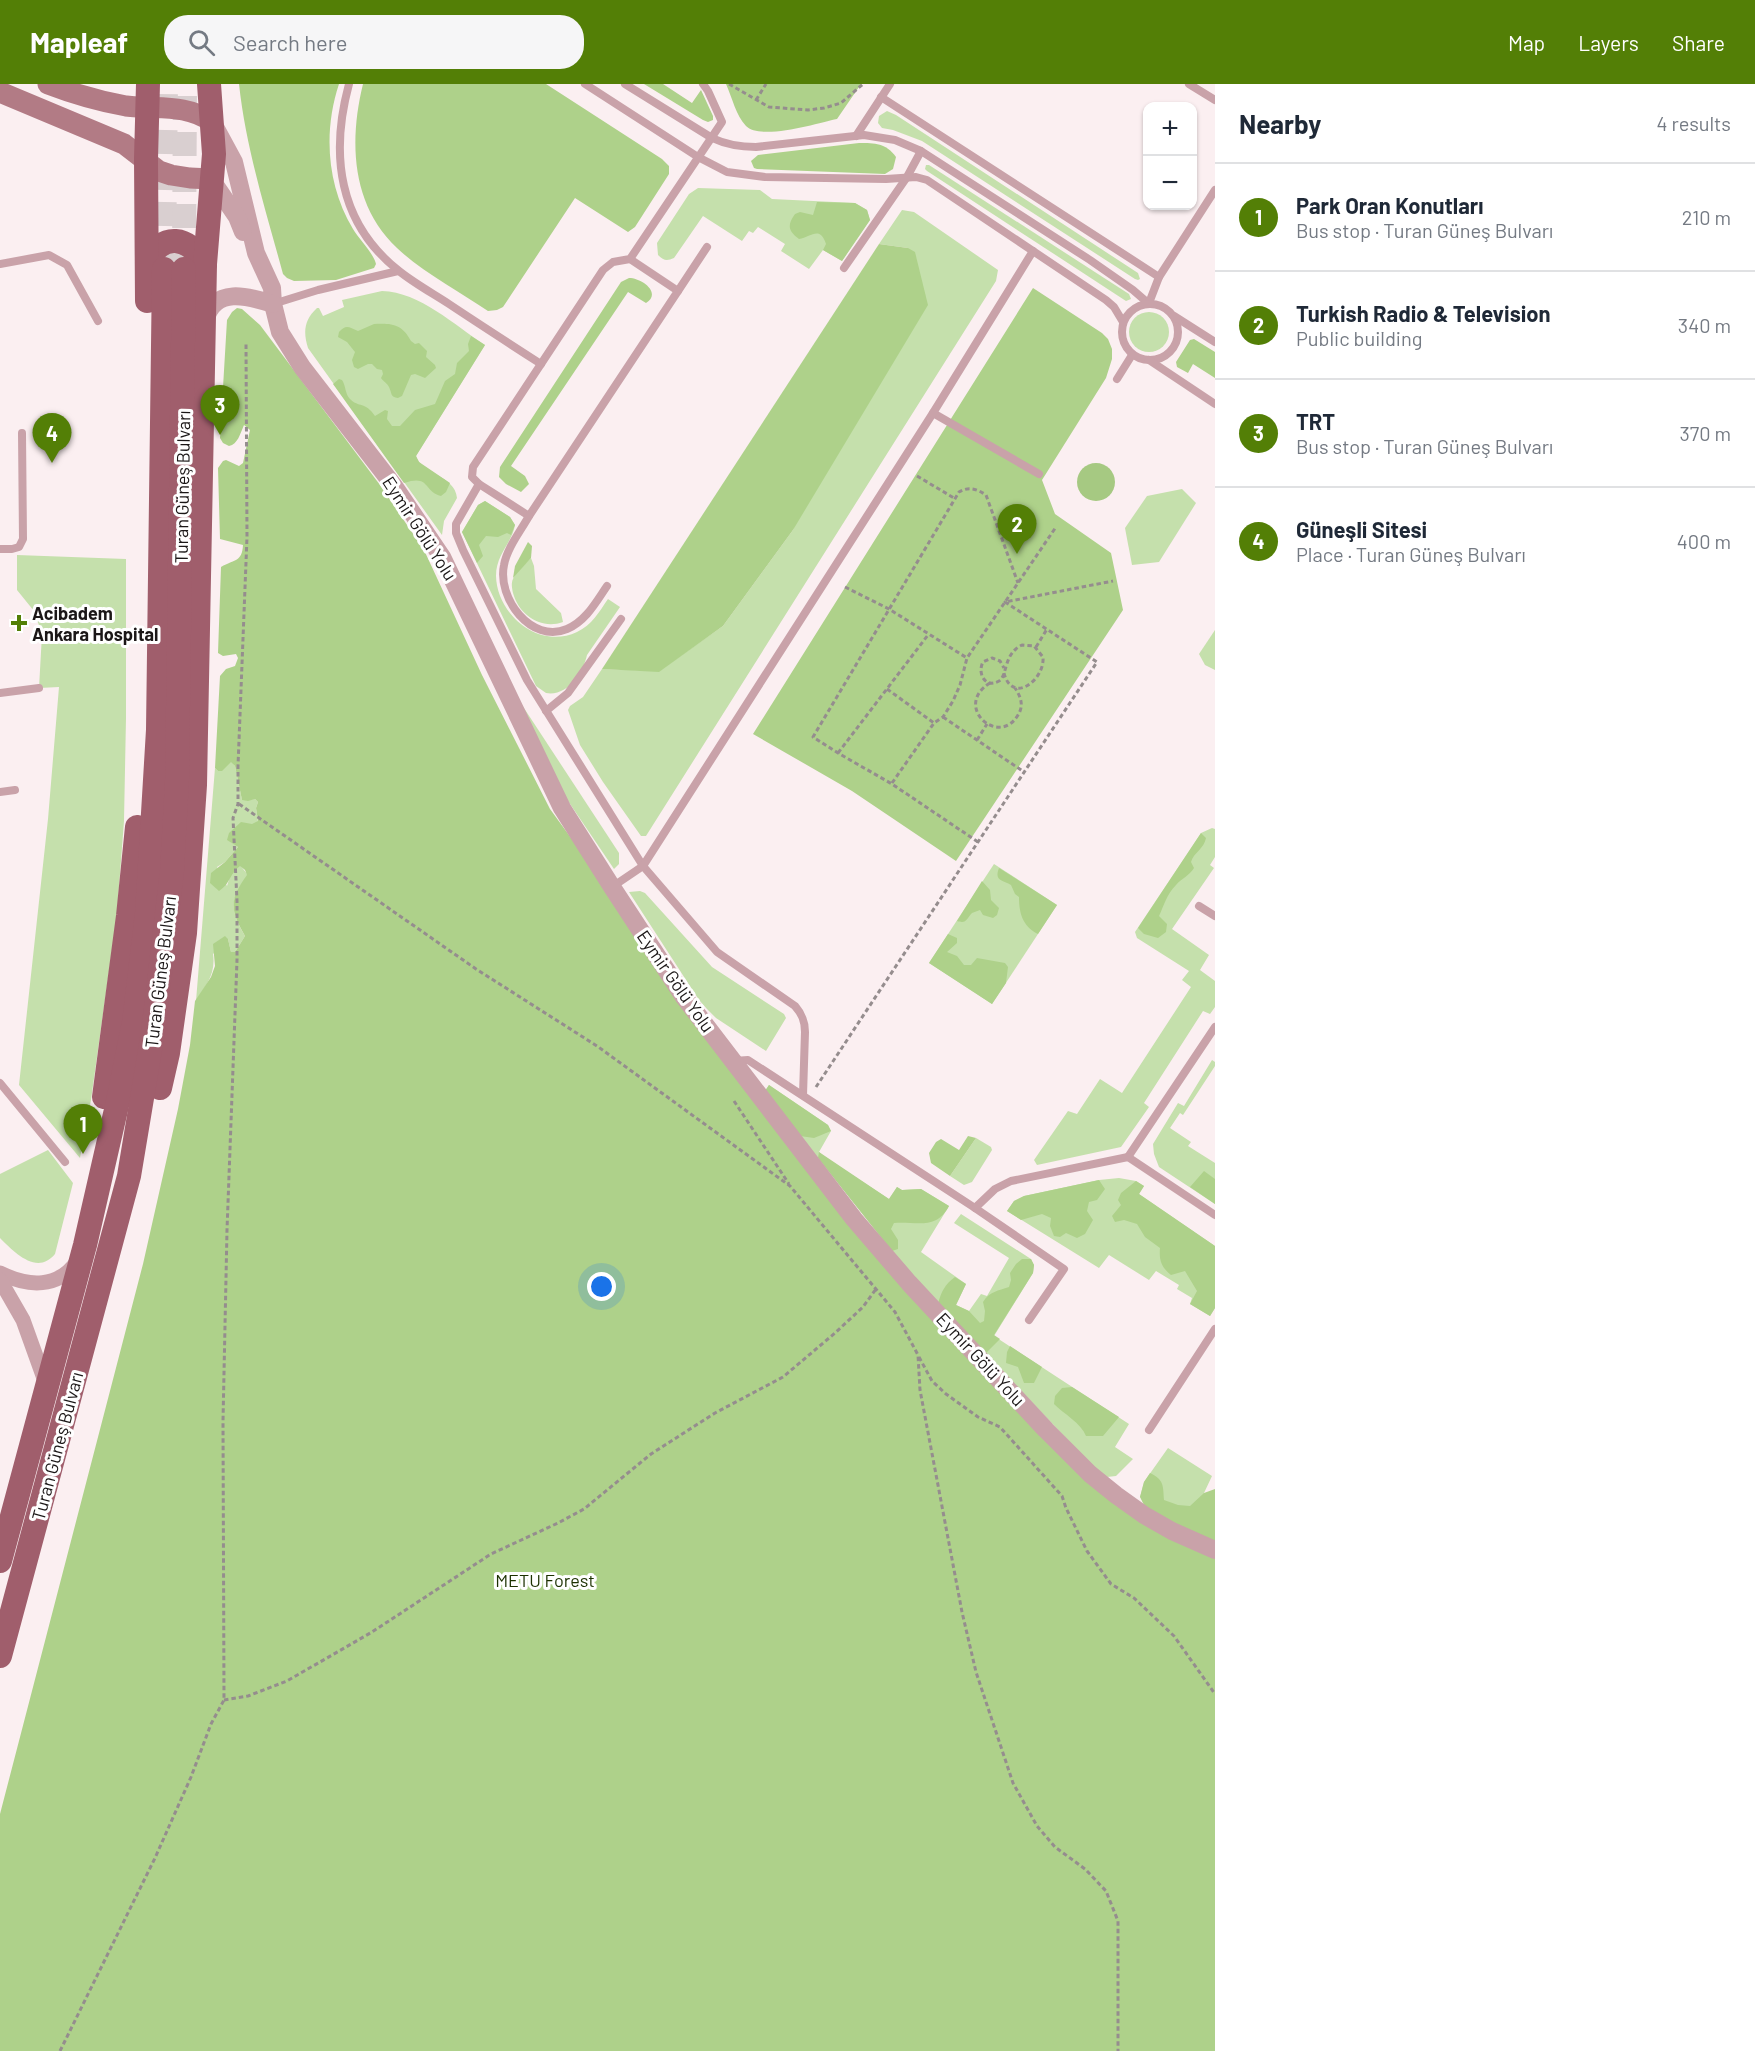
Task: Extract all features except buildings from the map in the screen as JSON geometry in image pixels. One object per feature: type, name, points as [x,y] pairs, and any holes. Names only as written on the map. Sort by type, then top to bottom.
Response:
[{"type":"main road","points":[[48,84],[96,100],[147,108],[191,110],[212,122]]},
{"type":"main road","points":[[129,1176],[150,1120],[168,1053],[186,921],[197,743],[203,326],[175,266],[146,159],[148,84]]},
{"type":"main road","points":[[175,266],[212,179],[214,154],[209,84]]},
{"type":"main road","points":[[0,92],[112,138],[146,159],[159,171],[171,175],[212,179]]},
{"type":"main road","name":"Turan Güneş Bulvarı","points":[[0,1561],[84,1250],[134,1022],[148,902],[158,730],[175,266]]},
{"type":"main road","name":"Turan Güneş Bulvarı","points":[[0,1656],[129,1176],[152,1043],[167,923],[177,780],[175,266]]},
{"type":"street","name":"Eymir Gölü Yolu","points":[[212,122],[234,162],[256,253],[272,288],[273,304],[280,332],[302,367],[394,486],[442,557],[562,807],[684,997],[854,1219],[909,1283],[1082,1467],[1144,1515],[1172,1531],[1215,1550]]},
{"type":"street","points":[[212,179],[237,217],[254,277],[273,304]]},
{"type":"street","points":[[203,326],[212,306],[230,297],[255,298],[273,304]]},
{"type":"street","points":[[0,1273],[26,1282],[54,1281],[70,1270],[84,1250]]},
{"type":"street","points":[[0,1280],[23,1320],[46,1387]]},
{"type":"lane","points":[[350,84],[341,121],[339,158],[343,186],[361,229],[398,271],[541,364]]},
{"type":"lane","points":[[585,84],[698,157],[727,172],[765,177],[886,179],[907,177],[927,180],[1114,307],[1123,322]]},
{"type":"lane","points":[[625,84],[712,138],[726,144],[749,147],[856,136],[880,136],[921,151],[1090,260],[1148,303],[1162,306],[1173,316],[1215,342]]},
{"type":"lane","points":[[630,259],[723,122],[703,84]]},
{"type":"lane","points":[[856,136],[890,84]]},
{"type":"lane","points":[[1189,84],[1215,100]]},
{"type":"lane","points":[[881,98],[1159,277]]},
{"type":"lane","points":[[844,268],[907,177],[921,151]]},
{"type":"lane","points":[[1215,190],[1159,277],[1148,303],[1132,309],[1123,322],[1122,340],[1132,355],[1149,360],[1215,404]]},
{"type":"lane","points":[[607,586],[585,616],[566,629],[556,632],[527,621],[518,613],[506,595],[502,573],[507,553],[530,516],[707,247]]},
{"type":"lane","points":[[612,887],[643,866],[933,413],[1033,251]]},
{"type":"lane","points":[[0,264],[49,255],[67,265],[98,321]]},
{"type":"lane","points":[[530,516],[479,484],[471,477],[473,467],[603,270],[613,262],[630,259],[678,291]]},
{"type":"lane","points":[[273,304],[318,290],[398,271]]},
{"type":"lane","points":[[1149,360],[1166,355],[1177,341],[1178,333],[1173,316]]},
{"type":"lane","points":[[1117,379],[1132,355]]},
{"type":"lane","points":[[933,413],[1039,474]]},
{"type":"lane","points":[[0,549],[19,547],[23,539],[22,433]]},
{"type":"lane","points":[[479,484],[459,516],[456,533],[527,681],[643,866],[717,952],[795,1006],[800,1012],[805,1022],[806,1096]]},
{"type":"lane","points":[[546,711],[568,693],[621,619]]},
{"type":"lane","points":[[0,693],[39,688]]},
{"type":"lane","points":[[0,792],[15,790]]},
{"type":"lane","points":[[1199,906],[1215,916]]},
{"type":"lane","points":[[975,1208],[995,1189],[1011,1181],[1128,1157],[1215,1027]]},
{"type":"lane","points":[[733,1061],[748,1060],[806,1096],[1064,1269],[1029,1320]]},
{"type":"lane","points":[[0,1083],[65,1162]]},
{"type":"lane","points":[[1128,1157],[1215,1215]]},
{"type":"lane","points":[[1149,1430],[1215,1329]]},
{"type":"path","points":[[729,84],[769,106],[808,110],[841,103],[863,84]]},
{"type":"path","points":[[756,100],[766,84]]},
{"type":"path","points":[[60,2051],[155,1858],[191,1777],[211,1724],[224,1700],[224,1409],[227,1230],[237,960],[233,818],[238,804],[247,537],[246,344]]},
{"type":"path","points":[[917,477],[954,498]]},
{"type":"path","points":[[978,842],[892,784],[813,737],[959,492],[968,488],[976,489],[986,495],[1018,583]]},
{"type":"path","points":[[892,784],[934,723],[943,717],[960,685],[966,658],[1056,527]]},
{"type":"path","points":[[1005,602],[1113,581]]},
{"type":"path","points":[[845,587],[889,609],[966,658]]},
{"type":"path","points":[[806,1096],[1097,662],[1005,602]]},
{"type":"path","points":[[1036,647],[1047,629]]},
{"type":"path","points":[[838,753],[928,635]]},
{"type":"path","points":[[1004,673],[1004,668],[1012,653],[1018,647],[1031,645],[1041,653],[1043,666],[1032,683],[1025,688],[1012,686],[997,681],[980,691],[976,702],[978,713],[987,724],[1002,727],[1017,718],[1022,707],[1017,690],[1012,686],[1004,673]]},
{"type":"path","points":[[992,682],[984,679],[980,674],[983,662],[988,658],[995,658],[1004,668]]},
{"type":"path","points":[[997,681],[1004,673]]},
{"type":"path","points":[[886,689],[934,723]]},
{"type":"path","points":[[943,717],[1024,772]]},
{"type":"path","points":[[977,740],[987,724]]},
{"type":"path","points":[[238,804],[476,969],[597,1046],[790,1186]]},
{"type":"path","points":[[734,1101],[790,1186],[895,1312],[932,1381],[978,1417],[1000,1427],[1062,1496],[1087,1551],[1111,1584],[1134,1598],[1174,1636],[1215,1694]]},
{"type":"path","points":[[224,1700],[248,1696],[287,1682],[372,1632],[491,1554],[584,1509],[651,1454],[715,1413],[783,1377],[863,1307],[876,1289]]},
{"type":"path","points":[[918,1355],[920,1390],[962,1612],[976,1672],[1013,1783],[1037,1826],[1055,1847],[1085,1869],[1106,1891],[1118,1921],[1118,2051]]},
{"type":"shaded area","points":[[887,111],[1138,273],[1140,279],[1135,279],[922,141],[882,128],[878,123],[879,116]]},
{"type":"shaded area","points":[[926,165],[1129,294],[1131,299],[1126,301],[927,171]]},
{"type":"shaded area","points":[[698,188],[760,190],[772,199],[855,203],[867,210],[870,220],[842,261],[823,250],[809,269],[781,251],[785,244],[758,227],[753,233],[749,231],[742,241],[703,216],[674,258],[664,259],[658,255],[657,243],[689,194]]},
{"type":"shaded area","points":[[902,210],[914,212],[998,270],[996,281],[646,836],[641,836],[580,745],[568,710],[583,697],[602,669],[659,671],[723,626],[793,530],[908,248],[879,244]]},
{"type":"shaded area","points":[[382,291],[410,297],[423,303],[485,345],[416,456],[419,462],[451,484],[455,490],[457,498],[444,521],[442,535],[308,348],[306,342],[307,322],[317,308],[323,316],[344,307],[342,300]]},
{"type":"shaded area","points":[[1149,312],[1163,318],[1169,332],[1163,346],[1149,352],[1135,346],[1129,332],[1135,318]]},
{"type":"shaded area","points":[[1096,463],[1103,464],[1109,469],[1114,475],[1114,489],[1109,495],[1103,500],[1096,501],[1089,500],[1083,495],[1078,489],[1077,482],[1078,475],[1083,469],[1089,464]]},
{"type":"shaded area","points":[[1182,489],[1196,503],[1159,562],[1132,565],[1125,528],[1147,496]]},
{"type":"shaded area","points":[[485,501],[510,517],[515,525],[501,555],[496,576],[498,590],[504,604],[512,616],[523,625],[548,636],[563,636],[587,626],[608,599],[620,607],[587,655],[578,676],[561,691],[546,693],[536,686],[462,532],[478,505]]},
{"type":"shaded area","points":[[17,555],[126,559],[124,821],[117,914],[91,1100],[80,1158],[19,1085],[48,819],[59,687],[39,688],[42,634],[34,611],[17,590]]},
{"type":"shaded area","points":[[531,558],[536,589],[561,613],[563,622],[547,624],[532,619],[516,601],[512,581]]},
{"type":"shaded area","points":[[1215,630],[1215,670],[1205,665],[1199,654]]},
{"type":"shaded area","points":[[520,702],[619,853],[619,864],[614,869],[564,795]]},
{"type":"shaded area","points":[[231,761],[235,766],[242,800],[255,799],[258,802],[256,808],[258,822],[231,842],[238,847],[225,862],[217,867],[227,886],[231,873],[240,865],[248,875],[237,891],[234,905],[236,919],[245,936],[235,952],[231,952],[228,939],[213,954],[212,973],[196,1001],[215,768],[218,771]]},
{"type":"shaded area","points":[[1215,829],[1215,857],[1210,865],[1214,868],[1172,929],[1209,955],[1200,970],[1215,981],[1215,1007],[1210,1014],[1203,1011],[1144,1103],[1149,1107],[1121,1147],[1037,1165],[1034,1160],[1068,1111],[1077,1114],[1100,1079],[1122,1093],[1191,987],[1182,980],[1189,971],[1137,938],[1135,932],[1201,833]]},
{"type":"shaded area","points":[[994,864],[1057,905],[992,1004],[929,963]]},
{"type":"shaded area","points":[[629,892],[645,893],[712,967],[784,1014],[786,1018],[766,1051],[716,1018],[699,1000]]},
{"type":"shaded area","points":[[1212,1060],[1215,1066],[1183,1115],[1180,1113],[1170,1128],[1191,1142],[1188,1146],[1215,1163],[1215,1204],[1159,1167],[1153,1144],[1178,1103],[1184,1106]]},
{"type":"shaded area","points":[[769,1085],[828,1125],[831,1131],[819,1152],[826,1158],[889,1199],[897,1187],[902,1190],[921,1189],[949,1206],[921,1252],[966,1284],[956,1305],[969,1311],[981,1294],[987,1296],[1009,1258],[954,1223],[961,1214],[1031,1259],[1034,1265],[1033,1273],[994,1336],[1129,1424],[1115,1447],[1133,1459],[1116,1476],[1101,1475],[910,1274],[765,1091]]},
{"type":"shaded area","points":[[976,1138],[992,1150],[972,1182],[964,1185],[950,1176]]},
{"type":"shaded area","points":[[48,1150],[73,1183],[55,1254],[41,1263],[26,1260],[0,1238],[0,1174]]},
{"type":"shaded area","points":[[1119,1178],[1136,1181],[1144,1186],[1139,1194],[1215,1246],[1215,1308],[1210,1316],[1190,1304],[1192,1298],[1177,1289],[1179,1285],[1156,1271],[1149,1280],[1109,1255],[1099,1268],[1007,1211],[1014,1201],[1024,1196]]},
{"type":"shaded area","points":[[1168,1448],[1212,1476],[1204,1493],[1215,1500],[1215,1543],[1140,1497],[1144,1482]]},
{"type":"green space","points":[[239,84],[339,84],[331,121],[330,158],[333,177],[344,212],[372,256],[376,264],[374,268],[336,280],[294,281],[283,274],[252,156]]},
{"type":"green space","points":[[363,84],[546,84],[662,159],[669,166],[669,174],[635,227],[628,232],[575,198],[503,307],[488,311],[407,257],[382,231],[370,212],[362,192],[355,150]]},
{"type":"green space","points":[[644,84],[663,84],[692,103],[701,90],[713,120],[708,122],[703,120]]},
{"type":"green space","points":[[726,84],[861,84],[837,119],[790,130],[764,132],[746,126],[737,112]]},
{"type":"green space","points":[[859,143],[875,144],[888,149],[896,157],[893,169],[885,174],[757,169],[751,161],[758,155]]},
{"type":"green space","points":[[817,202],[855,203],[867,210],[870,220],[842,261],[823,250],[826,244],[821,235],[815,234],[799,239],[790,228],[795,214],[800,212],[813,215]]},
{"type":"green space","points":[[879,244],[908,248],[915,252],[928,305],[793,530],[723,626],[659,672],[602,669]]},
{"type":"green space","points":[[629,278],[639,280],[648,287],[652,295],[650,299],[646,303],[628,292],[511,466],[525,476],[529,484],[521,492],[506,484],[499,477],[500,467],[621,282]]},
{"type":"green space","points":[[1033,288],[1102,333],[1108,339],[1112,349],[1112,359],[1106,378],[1042,480],[1055,514],[1111,553],[1123,610],[956,861],[852,791],[753,734]]},
{"type":"green space","name":"METU Forest","points":[[237,308],[242,309],[260,325],[380,485],[424,550],[482,675],[550,809],[806,1158],[1090,1474],[1215,1550],[1215,2051],[0,2051],[0,1814],[143,1264],[178,1109],[190,1045],[195,1001],[211,977],[215,966],[213,944],[225,936],[231,952],[235,952],[245,936],[236,919],[234,905],[237,891],[247,875],[245,870],[240,866],[219,891],[210,883],[211,873],[238,847],[227,840],[229,833],[241,822],[252,824],[258,821],[256,808],[258,802],[255,799],[242,800],[235,766],[231,762],[222,771],[215,768],[220,676],[226,669],[235,666],[238,658],[236,654],[223,656],[218,653],[221,567],[239,557],[243,545],[220,539],[218,468],[226,460],[239,466],[243,463],[250,430],[244,425],[237,441],[229,446],[220,438],[227,320]]},
{"type":"green space","points":[[374,324],[391,324],[400,328],[411,341],[415,344],[419,343],[427,351],[426,357],[436,368],[425,378],[415,374],[411,375],[402,396],[398,398],[392,396],[388,386],[381,378],[382,370],[372,364],[358,369],[354,367],[352,360],[355,352],[347,342],[338,337],[341,329],[346,327],[358,331]]},
{"type":"green space","points":[[471,336],[485,345],[416,456],[419,462],[450,483],[446,492],[441,496],[435,494],[422,482],[404,483],[333,384],[339,379],[342,380],[347,395],[353,402],[365,406],[375,416],[385,410],[388,411],[387,419],[392,426],[400,426],[415,410],[435,404],[445,381],[455,374],[457,363],[469,351],[468,344]]},
{"type":"green space","points":[[1194,339],[1215,352],[1215,378],[1193,364],[1188,373],[1177,367],[1176,362],[1190,340]]},
{"type":"green space","points":[[485,501],[510,517],[515,525],[511,535],[507,533],[498,537],[486,536],[479,545],[483,556],[477,563],[462,532],[478,505]]},
{"type":"green space","points":[[528,542],[532,546],[531,558],[513,578],[515,566]]},
{"type":"green space","points":[[1201,833],[1206,838],[1191,862],[1194,868],[1173,888],[1159,916],[1167,924],[1166,932],[1158,938],[1144,934],[1138,928]]},
{"type":"green space","points":[[999,868],[1057,905],[1038,934],[1025,923],[1019,897],[1011,885],[998,878]]},
{"type":"green space","points":[[982,881],[990,890],[991,900],[999,908],[997,915],[993,918],[983,915],[980,910],[972,913],[965,921],[957,921]]},
{"type":"green space","points":[[948,934],[957,938],[957,943],[947,952],[957,956],[964,965],[971,965],[977,958],[1005,963],[1008,967],[1006,983],[992,1004],[929,963]]},
{"type":"green space","points":[[769,1085],[828,1125],[831,1131],[814,1138],[800,1136],[765,1091]]},
{"type":"green space","points":[[968,1136],[976,1138],[950,1176],[931,1163],[929,1153],[936,1142],[941,1139],[959,1150]]},
{"type":"green space","points":[[819,1152],[889,1199],[897,1187],[902,1190],[921,1189],[949,1206],[944,1214],[932,1222],[894,1223],[891,1229],[898,1240],[898,1249],[892,1251],[818,1158]]},
{"type":"green space","points":[[1204,1171],[1215,1179],[1215,1204],[1190,1187]]},
{"type":"green space","points":[[1099,1180],[1105,1189],[1097,1200],[1089,1202],[1087,1211],[1093,1220],[1085,1234],[1077,1238],[1066,1233],[1060,1237],[1054,1236],[1050,1226],[1051,1218],[1042,1214],[1021,1220],[1007,1211],[1014,1201],[1024,1196]]},
{"type":"green space","points":[[1136,1181],[1144,1186],[1139,1194],[1215,1246],[1215,1308],[1210,1316],[1190,1304],[1197,1291],[1185,1271],[1171,1275],[1161,1263],[1160,1248],[1145,1237],[1137,1224],[1124,1220],[1115,1222],[1112,1216],[1121,1205],[1118,1200],[1121,1193]]},
{"type":"green space","points":[[1022,1259],[1031,1259],[1034,1265],[1033,1273],[994,1335],[1000,1339],[985,1354],[938,1304],[941,1296],[946,1285],[955,1277],[966,1284],[956,1305],[969,1311],[980,1323],[984,1321],[983,1302],[991,1293],[1009,1287],[1010,1273]]},
{"type":"green space","points":[[1010,1346],[1042,1367],[1034,1383],[1024,1383],[1018,1367],[1006,1363]]},
{"type":"green space","points":[[1072,1387],[1119,1417],[1103,1436],[1086,1436],[1076,1423],[1054,1404],[1055,1396],[1062,1388]]},
{"type":"green space","points":[[1150,1473],[1162,1484],[1164,1500],[1178,1505],[1190,1506],[1204,1493],[1215,1489],[1215,1543],[1146,1509],[1140,1497],[1144,1482]]},
{"type":"tunnel","points":[[164,262],[166,84]]},
{"type":"tunnel","points":[[184,264],[185,84]]},
{"type":"place","name":"TRT","points":[[220,435]]},
{"type":"place","name":"Güneşli Sitesi","points":[[52,463]]},
{"type":"place","name":"Turkish Radio & Television","points":[[1017,554]]},
{"type":"place","name":"Acibadem Ankara Hospital","points":[[19,623]]},
{"type":"place","name":"Park Oran Konutları","points":[[83,1154]]}]
